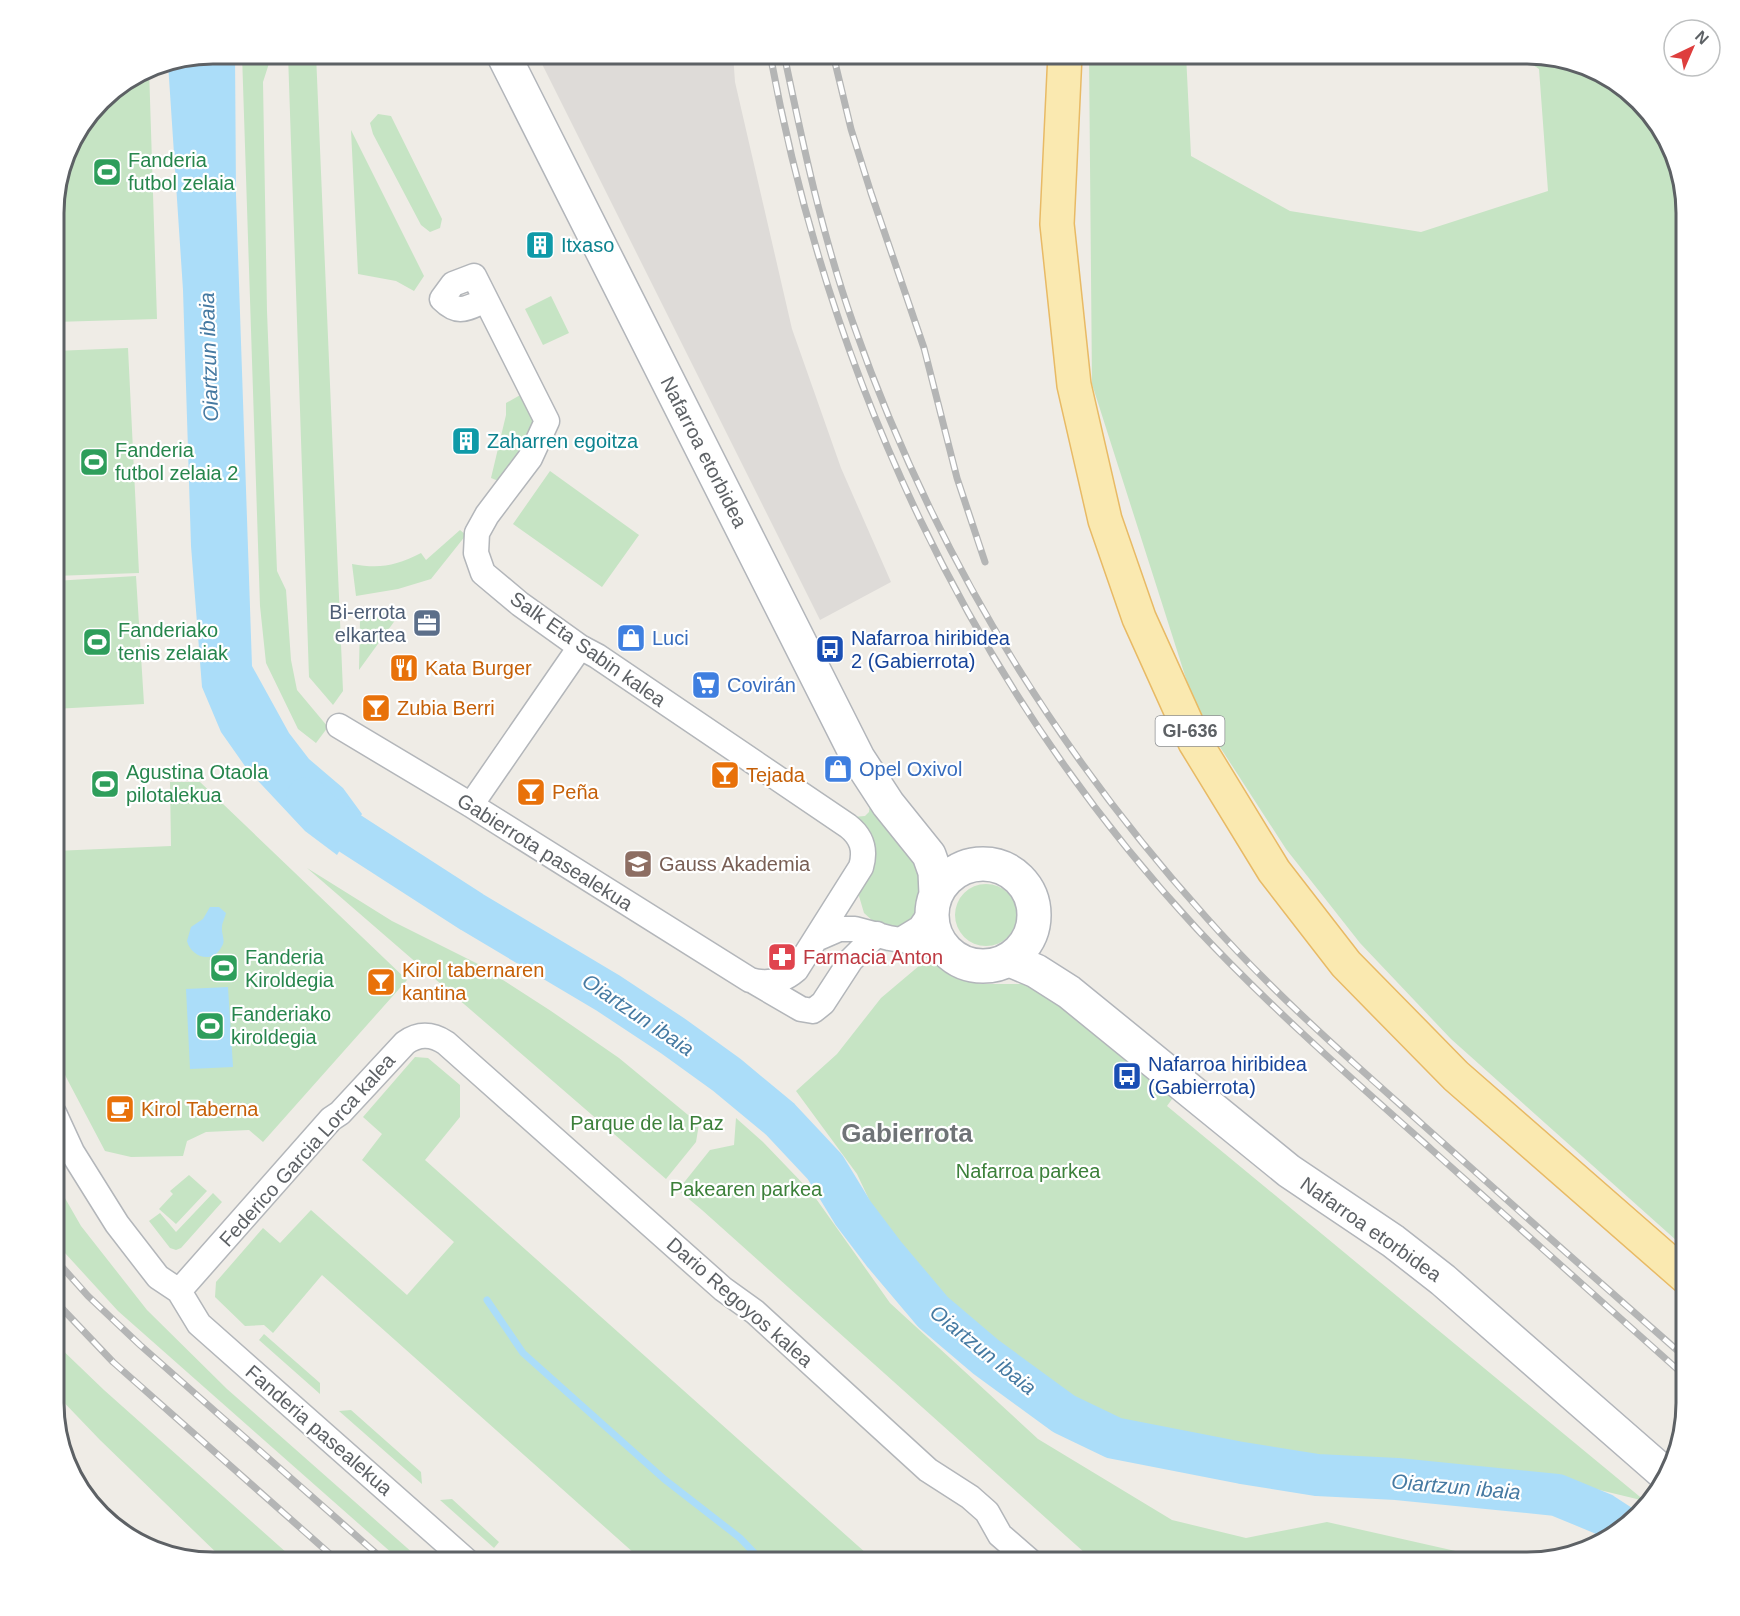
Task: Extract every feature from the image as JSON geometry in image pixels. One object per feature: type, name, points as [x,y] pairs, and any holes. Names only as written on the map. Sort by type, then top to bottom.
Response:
[{"type":"main road","name":"Nafarroa etorbidea","points":[[508,64],[858,758],[888,804],[932,852],[948,860],[969,866],[994,865],[1011,871],[1023,883],[1032,898],[1035,915],[1032,932],[1046,962],[1069,992]]},
{"type":"main road","name":"GI-636","points":[[1065,64],[1057,224],[1074,385],[1105,520],[1139,618],[1195,742],[1274,871],[1346,964],[1456,1076],[1676,1268]]},
{"type":"main road","name":"Nafarroa etorbidea","points":[[920,841],[929,855],[935,872],[934,930],[943,947]]},
{"type":"main road","points":[[934,903],[946,879],[969,866]]},
{"type":"main road","points":[[943,947],[957,960],[974,966],[993,966],[1010,960],[1024,947],[1032,932]]},
{"type":"main road","name":"Nafarroa etorbidea","points":[[1010,960],[1036,971],[1069,992],[1289,1172],[1393,1241],[1443,1280],[1660,1469]]},
{"type":"main road","points":[[1652,1248],[1676,1274]]},
{"type":"street","name":"Salk Eta Sabin kalea","points":[[486,300],[547,421],[530,458],[487,515],[477,533],[476,553],[483,573],[520,604],[580,647],[855,831],[864,852],[861,867],[854,879],[857,913],[878,934]]},
{"type":"street","points":[[471,806],[580,647]]},
{"type":"street","name":"Gabierrota pasealekua","points":[[339,726],[750,980],[801,1009],[813,1011],[823,1003],[851,960],[878,934]]},
{"type":"street","points":[[750,980],[766,983],[782,980],[796,970],[854,879]]},
{"type":"street","points":[[902,939],[920,928],[934,903]]},
{"type":"street","points":[[816,939],[839,929],[855,928],[889,938],[943,947]]},
{"type":"street","name":"Federico Garcia Lorca kalea","points":[[179,1291],[331,1119],[349,1104],[405,1043],[426,1035],[446,1043]]},
{"type":"street","name":"Dario Regoyos kalea","points":[[446,1043],[723,1289],[755,1312],[928,1470],[970,1497],[987,1512],[1000,1535],[1020,1552]]},
{"type":"street","points":[[65,1137],[117,1224],[158,1277],[179,1291]]},
{"type":"street","name":"Fanderia pasealekua","points":[[179,1291],[199,1324],[457,1552]]},
{"type":"shaded area","points":[[542,64],[734,64],[735,82],[792,329],[841,468],[891,582],[820,620]]},
{"type":"green space","points":[[242,64],[269,64],[263,82],[267,311],[277,571],[286,590],[291,660],[297,690],[328,727],[316,743],[298,729],[266,663],[260,606]]},
{"type":"green space","points":[[288,64],[316,64],[343,691],[333,705],[309,677]]},
{"type":"green space","points":[[1089,64],[1186,64],[1191,156],[1290,211],[1421,232],[1548,191],[1539,69],[1533,65],[1556,67],[1593,80],[1625,101],[1650,131],[1668,165],[1675,203],[1676,1240],[1451,1039],[1360,943],[1286,849],[1196,710],[1092,384]]},
{"type":"green space","name":"Fanderia futbol zelaia","points":[[149,79],[157,319],[65,322],[65,203],[72,165],[80,147],[101,115],[115,101]]},
{"type":"green space","points":[[378,114],[391,116],[442,219],[440,228],[430,232],[421,225],[373,134],[370,123]]},
{"type":"green space","points":[[351,130],[424,276],[414,291],[396,281],[358,274]]},
{"type":"green space","points":[[551,296],[569,333],[543,345],[525,309]]},
{"type":"green space","name":"Fanderia futbol zelaia 2","points":[[128,348],[139,573],[65,576],[65,351]]},
{"type":"green space","points":[[522,394],[537,425],[501,482],[491,478],[506,415],[506,403]]},
{"type":"green space","points":[[550,471],[639,535],[602,587],[513,524]]},
{"type":"green space","points":[[460,530],[466,535],[431,579],[398,589],[356,596],[352,564],[387,565],[421,553],[426,560]]},
{"type":"green space","name":"Fanderiako tenis zelaiak","points":[[136,576],[144,704],[65,708],[65,580]]},
{"type":"green space","points":[[404,608],[359,670],[360,619]]},
{"type":"green space","name":"Fanderia Kiroldegia","points":[[170,782],[200,782],[407,980],[263,1142],[249,1130],[206,1132],[187,1141],[183,1156],[131,1157],[105,1151],[65,1075],[65,851],[171,846]]},
{"type":"green space","points":[[870,800],[920,861],[923,902],[915,918],[900,927],[885,926],[874,922],[864,913],[859,896],[861,883],[853,817],[865,816],[869,812]]},
{"type":"green space","name":"Parque de la Paz","points":[[307,868],[392,921],[478,964],[619,1058],[699,1124],[696,1142],[666,1179]]},
{"type":"green space","points":[[980,884],[992,884],[1008,893],[1015,903],[1017,915],[1015,927],[1008,937],[992,946],[980,946],[969,941],[960,932],[955,921],[955,909],[960,898],[969,889]]},
{"type":"green space","name":"Nafarroa parkea","points":[[926,960],[980,984],[1044,984],[1175,1095],[1167,1106],[1641,1498],[1640,1500],[1550,1478],[1424,1465],[1201,1450],[1094,1422],[1029,1380],[966,1328],[913,1275],[882,1227],[857,1174],[796,1091],[837,1054],[881,998]]},
{"type":"green space","points":[[415,1057],[428,1058],[460,1085],[460,1117],[425,1160],[865,1552],[633,1552],[322,1275],[273,1333],[264,1325],[245,1326],[215,1297],[216,1282],[263,1228],[280,1243],[311,1210],[407,1295],[454,1242],[362,1160],[382,1134],[363,1117]]},
{"type":"green space","name":"Pakearen parkea","points":[[736,1118],[763,1142],[812,1193],[890,1303],[1038,1439],[1172,1520],[1246,1538],[1327,1522],[1460,1552],[1084,1552],[678,1190],[710,1150],[734,1145]]},
{"type":"green space","points":[[189,1175],[207,1191],[176,1224],[159,1209],[173,1194],[170,1191]]},
{"type":"green space","points":[[213,1193],[222,1202],[181,1248],[176,1250],[170,1248],[149,1221],[160,1213],[176,1232]]},
{"type":"green space","points":[[65,1198],[81,1226],[147,1310],[227,1389],[412,1552],[391,1552],[118,1311],[65,1253]]},
{"type":"green space","points":[[264,1334],[320,1383],[320,1394],[259,1340]]},
{"type":"green space","points":[[65,1353],[286,1552],[216,1552],[65,1403]]},
{"type":"green space","points":[[351,1410],[421,1472],[422,1484],[339,1411]]},
{"type":"green space","points":[[452,1499],[499,1542],[494,1548],[440,1500]]},
{"type":"water","name":"Oiartzun ibaia","points":[[235,64],[236,195],[252,666],[289,733],[309,759],[343,788],[362,814],[337,855],[305,831],[247,769],[221,732],[202,687],[191,546],[183,290],[169,72],[184,67]]},
{"type":"water","points":[[210,907],[219,907],[226,913],[222,925],[224,941],[218,952],[203,957],[197,955],[189,947],[187,941],[191,927],[203,919]]},
{"type":"water","points":[[228,987],[233,1067],[190,1069],[186,989]]},
{"type":"waterway","name":"Oiartzun ibaia","points":[[307,798],[321,813],[351,834],[472,912],[608,993],[727,1075],[780,1119],[825,1167],[853,1213],[933,1312],[986,1357],[1064,1414],[1114,1438],[1242,1463],[1317,1475],[1397,1479],[1557,1495],[1603,1514],[1615,1522]]},
{"type":"waterway","points":[[487,1300],[523,1353],[664,1479],[740,1538],[753,1552]]},
{"type":"railway","points":[[772,64],[796,175],[830,294],[872,409],[921,522],[978,631],[1043,735],[1116,835],[1197,929],[1254,987],[1342,1070],[1676,1368]]},
{"type":"railway","points":[[786,64],[806,156],[832,257],[853,323],[884,405],[957,562],[999,637],[1045,710],[1095,781],[1148,850],[1205,916],[1257,971],[1367,1075],[1676,1349]]},
{"type":"railway","points":[[835,64],[851,129],[924,348],[957,478],[985,562]]},
{"type":"railway","points":[[65,1270],[88,1296],[140,1345],[375,1552]]},
{"type":"railway","points":[[65,1312],[113,1362],[328,1552]]},
{"type":"place","name":"Fanderia futbol zelaia","points":[[107,172]]},
{"type":"place","name":"Itxaso","points":[[540,245]]},
{"type":"place","name":"Zaharren egoitza","points":[[466,441]]},
{"type":"place","name":"Fanderia futbol zelaia 2","points":[[94,462]]},
{"type":"place","name":"Bi-errota elkartea","points":[[427,623]]},
{"type":"place","name":"Luci","points":[[631,638]]},
{"type":"place","name":"Fanderiako tenis zelaiak","points":[[97,642]]},
{"type":"place","name":"Nafarroa hiribidea 2 (Gabierrota)","points":[[830,649]]},
{"type":"place","name":"Kata Burger","points":[[404,668]]},
{"type":"place","name":"Covirán","points":[[706,685]]},
{"type":"place","name":"Zubia Berri","points":[[376,708]]},
{"type":"place","name":"Opel Oxivol","points":[[838,769]]},
{"type":"place","name":"Tejada","points":[[725,775]]},
{"type":"place","name":"Agustina Otaola pilotalekua","points":[[105,784]]},
{"type":"place","name":"Peña","points":[[531,792]]},
{"type":"place","name":"Gauss Akademia","points":[[638,864]]},
{"type":"place","name":"Farmacia Anton","points":[[782,957]]},
{"type":"place","name":"Fanderia Kiroldegia","points":[[224,968]]},
{"type":"place","name":"Kirol tabernaren kantina","points":[[381,982]]},
{"type":"place","name":"Fanderiako kiroldegia","points":[[210,1026]]},
{"type":"place","name":"Nafarroa hiribidea (Gabierrota)","points":[[1127,1076]]},
{"type":"place","name":"Kirol Taberna","points":[[120,1109]]},
{"type":"district","name":"Gabierrota","points":[[907,1133]]}]
